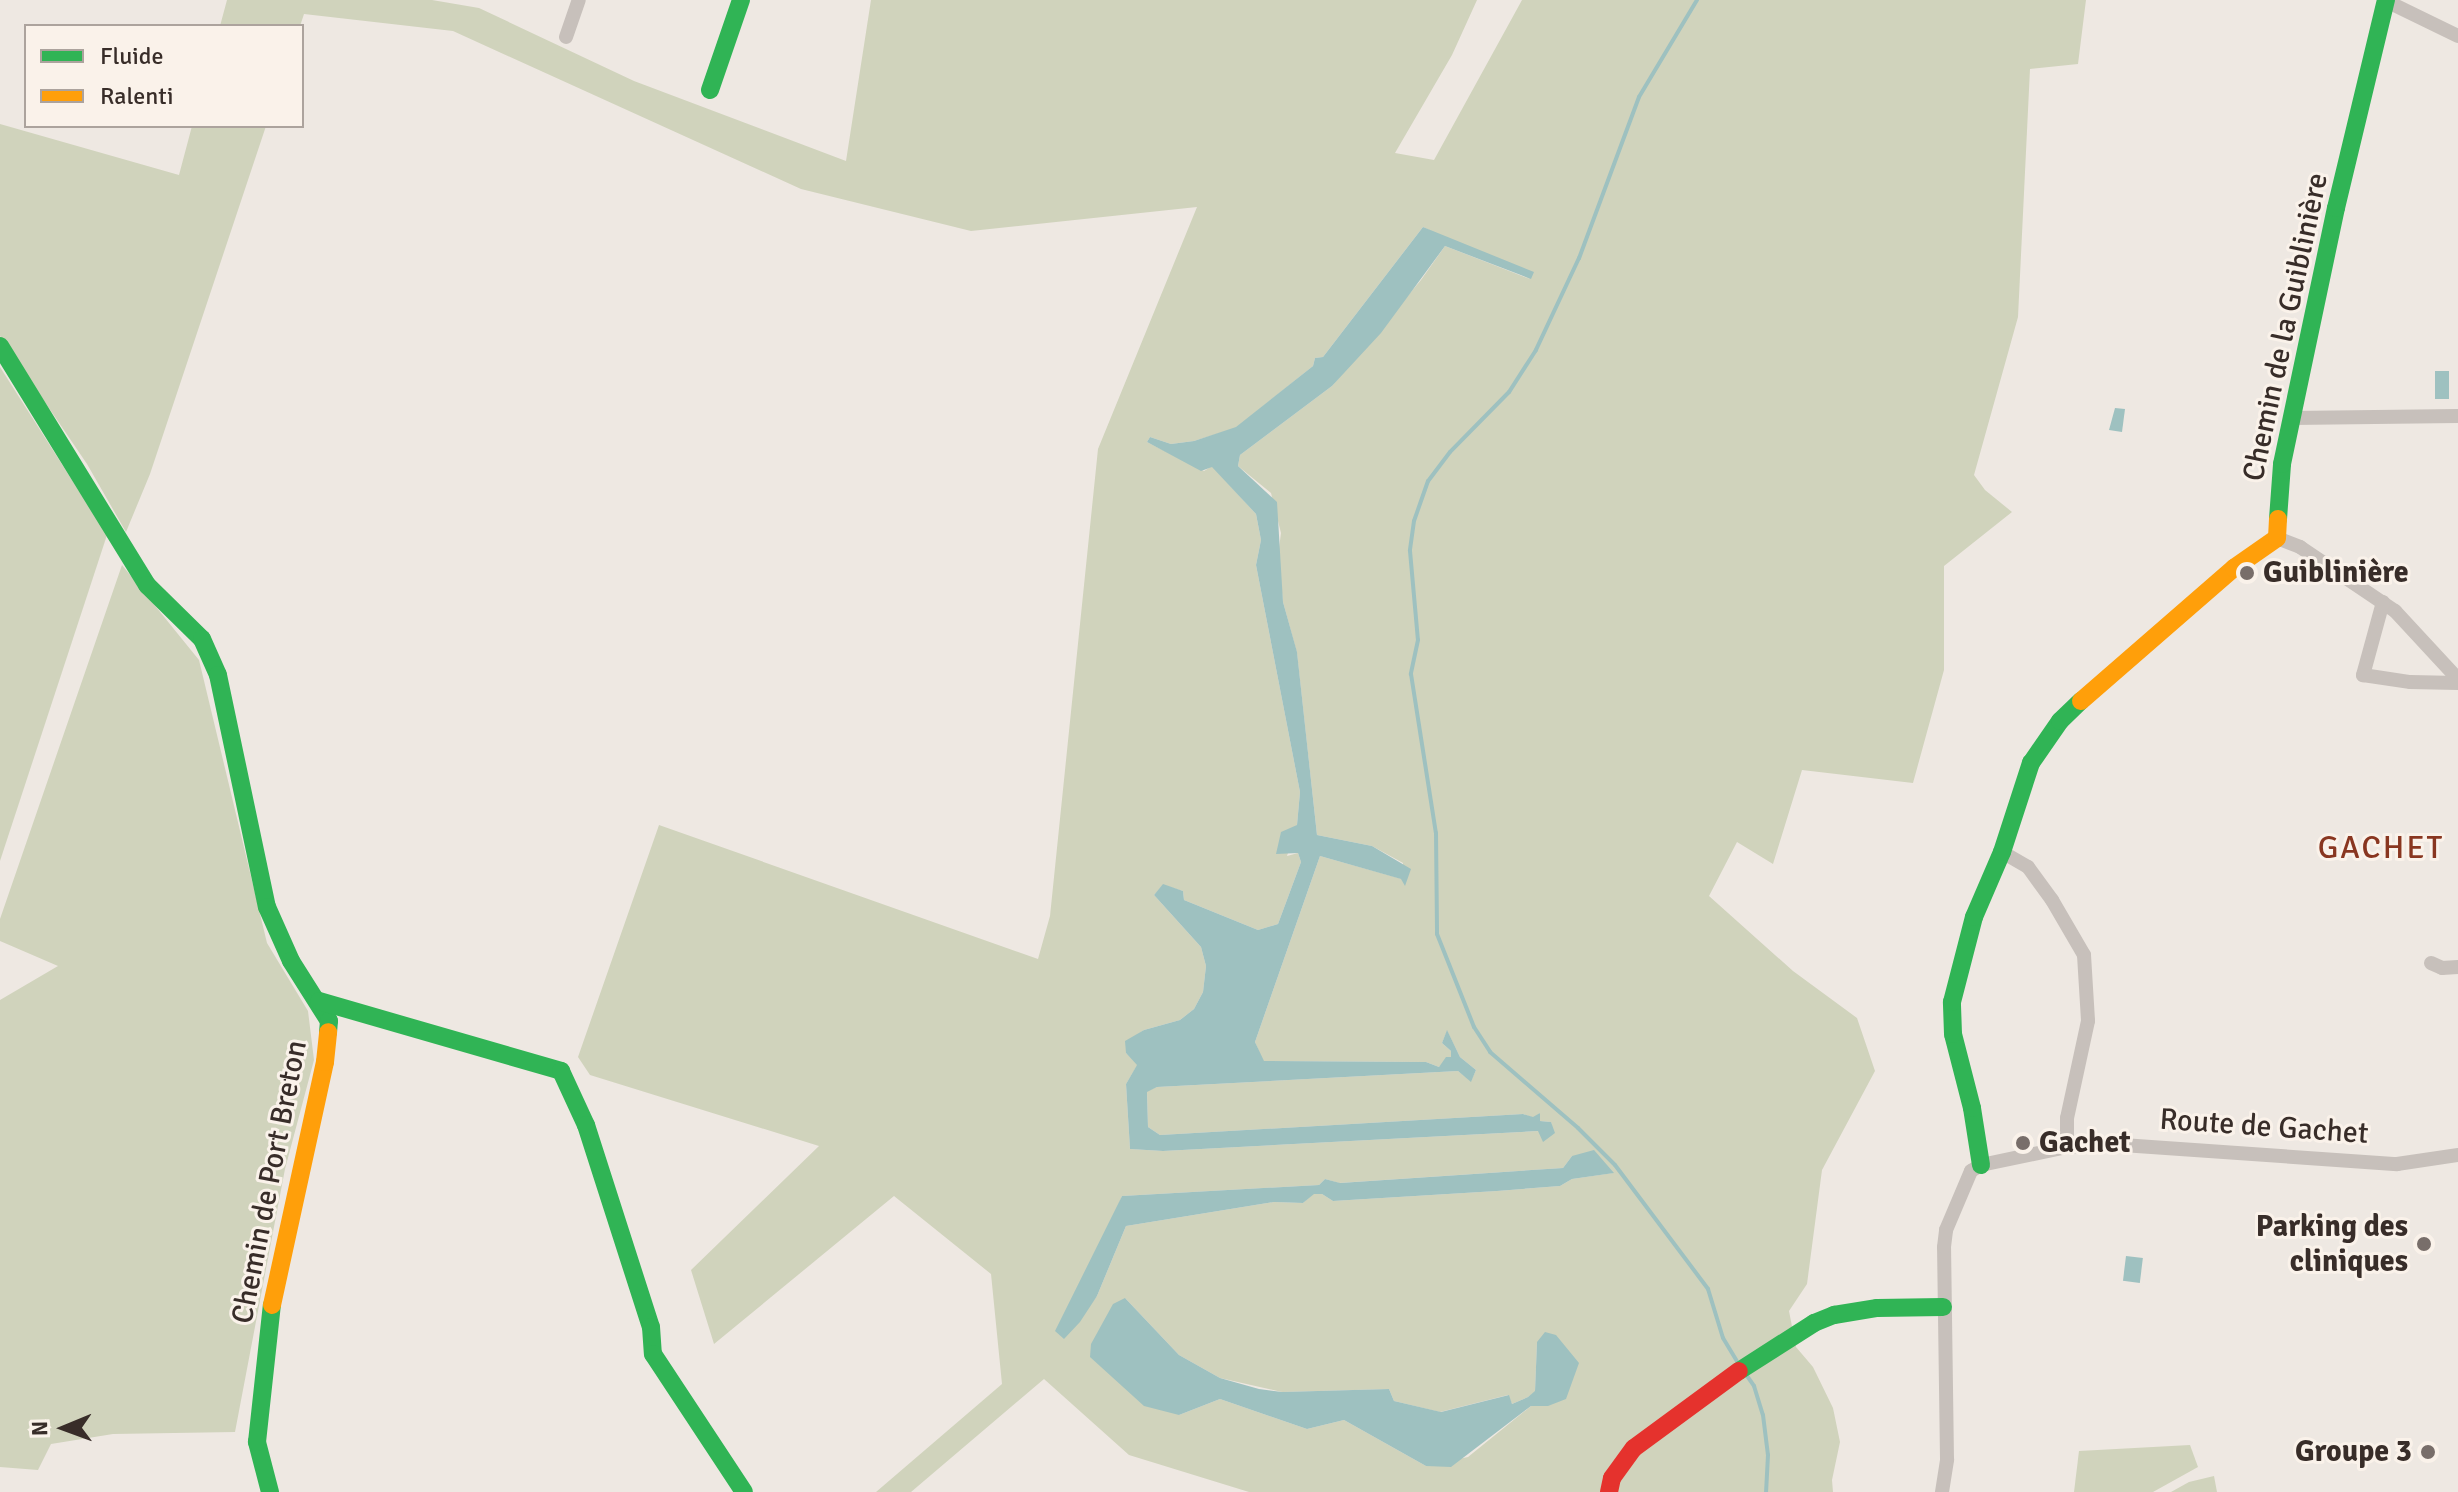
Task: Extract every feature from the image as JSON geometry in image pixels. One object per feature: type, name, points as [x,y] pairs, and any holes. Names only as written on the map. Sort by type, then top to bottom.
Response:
[{"type":"street","points":[[566,37],[579,0]]},
{"type":"street","points":[[710,90],[741,0]]},
{"type":"street","points":[[2386,1],[2458,36]]},
{"type":"street","name":"Chemin de la Guiblinière","points":[[2277,538],[2282,464],[2336,208],[2386,1]]},
{"type":"street","name":"Chemin de Port Breton","points":[[0,346],[147,585],[202,639],[218,675],[267,907],[291,961],[329,1021],[325,1062],[272,1302],[260,1394],[257,1442],[270,1492]]},
{"type":"street","points":[[2292,418],[2458,416]]},
{"type":"street","points":[[1942,1492],[1947,1459],[1943,1307],[1946,1230],[1966,1178],[1981,1165],[1972,1108],[1953,1034],[1952,1002],[1974,917],[2002,852],[2031,763],[2060,721],[2117,666],[2234,568],[2277,538],[2300,547],[2395,611],[2458,681]]},
{"type":"street","points":[[2383,602],[2363,675],[2410,682],[2458,681]]},
{"type":"street","points":[[2002,852],[2028,867],[2084,955],[2088,1021],[2067,1118],[2067,1147]]},
{"type":"street","points":[[2431,963],[2442,968],[2458,967]]},
{"type":"street","points":[[319,1001],[561,1071],[595,1154],[651,1327],[653,1354],[744,1492]]},
{"type":"street","name":"Route de Gachet","points":[[1981,1165],[2067,1147],[2108,1144],[2397,1164],[2458,1155]]},
{"type":"street","points":[[1609,1492],[1612,1478],[1634,1448],[1742,1369],[1834,1315],[1877,1308],[1943,1307]]},
{"type":"green space","points":[[227,0],[432,0],[479,8],[634,81],[846,161],[871,0],[1477,0],[1452,55],[1395,153],[1434,160],[1522,0],[2086,0],[2078,64],[2030,69],[2018,317],[1974,475],[1985,490],[2012,512],[1944,566],[1944,670],[1913,783],[1802,770],[1773,864],[1737,842],[1709,896],[1793,971],[1857,1018],[1875,1071],[1822,1170],[1807,1284],[1789,1311],[1796,1347],[1813,1367],[1833,1408],[1840,1442],[1832,1480],[1833,1492],[1249,1492],[1129,1455],[1044,1379],[911,1492],[876,1492],[1002,1384],[991,1274],[894,1196],[714,1344],[691,1270],[819,1146],[590,1075],[578,1057],[659,825],[1038,959],[1050,916],[1098,449],[1197,207],[971,231],[801,189],[453,31],[304,14],[301,24],[221,24]],"holes":[[[1423,227],[1530,279],[1445,246],[1421,280],[1332,386],[1240,455],[1238,466],[1271,493],[1281,533],[1278,556],[1283,602],[1297,653],[1317,835],[1372,846],[1403,863],[1402,879],[1320,856],[1255,1042],[1263,1061],[1426,1062],[1439,1067],[1451,1057],[1451,1051],[1442,1043],[1447,1031],[1460,1057],[1476,1070],[1471,1081],[1458,1071],[1157,1087],[1147,1091],[1148,1127],[1160,1135],[1523,1114],[1534,1118],[1540,1113],[1540,1121],[1551,1122],[1552,1128],[1541,1134],[1539,1131],[1163,1151],[1130,1149],[1126,1084],[1138,1064],[1126,1053],[1131,1039],[1144,1030],[1180,1020],[1194,1009],[1203,992],[1206,966],[1201,947],[1154,895],[1163,885],[1183,891],[1184,900],[1258,930],[1278,924],[1301,862],[1298,853],[1287,856],[1297,825],[1300,792],[1256,565],[1261,540],[1256,514],[1212,466],[1204,471],[1147,442],[1150,437],[1171,444],[1194,441],[1236,428],[1313,366],[1315,358],[1323,357]],[[1572,1156],[1613,1173],[1572,1179],[1560,1186],[1497,1191],[1333,1201],[1322,1194],[1313,1194],[1303,1203],[1274,1202],[1126,1226],[1097,1296],[1064,1338],[1122,1196],[1319,1185],[1325,1179],[1339,1183],[1563,1168]],[[1125,1298],[1179,1355],[1220,1378],[1282,1392],[1389,1389],[1394,1401],[1440,1412],[1508,1395],[1512,1404],[1535,1392],[1537,1342],[1548,1406],[1531,1406],[1468,1457],[1426,1466],[1344,1420],[1307,1429],[1220,1399],[1179,1415]]]},
{"type":"green space","points":[[0,124],[179,175],[191,128],[265,128],[150,474],[126,532],[87,464],[0,336]]},
{"type":"green space","points":[[0,367],[107,535],[0,861]]},
{"type":"green space","points":[[122,565],[199,660],[267,943],[308,1011],[314,1060],[285,1169],[235,1432],[113,1434],[51,1444],[38,1470],[0,1467],[0,1000],[58,966],[0,941],[0,919]]},
{"type":"green space","points":[[2190,1445],[2198,1467],[2153,1492],[2074,1492],[2079,1451]]},
{"type":"green space","points":[[2214,1476],[2217,1492],[2171,1492],[2189,1482]]},
{"type":"water","points":[[1423,227],[1534,272],[1531,279],[1445,246],[1381,333],[1332,386],[1240,455],[1238,466],[1277,502],[1283,602],[1297,652],[1317,835],[1372,846],[1411,869],[1405,886],[1401,879],[1320,856],[1255,1042],[1264,1061],[1426,1062],[1439,1067],[1446,1057],[1451,1057],[1451,1051],[1442,1043],[1447,1030],[1460,1057],[1476,1070],[1471,1082],[1458,1071],[1157,1087],[1147,1092],[1148,1127],[1160,1135],[1523,1114],[1533,1117],[1540,1113],[1540,1121],[1551,1122],[1555,1133],[1543,1142],[1538,1131],[1163,1151],[1130,1149],[1126,1084],[1137,1065],[1126,1053],[1125,1041],[1144,1030],[1180,1020],[1194,1009],[1203,992],[1206,966],[1201,947],[1154,895],[1163,884],[1183,891],[1184,900],[1258,930],[1278,924],[1301,862],[1298,853],[1276,854],[1281,832],[1297,825],[1300,792],[1256,565],[1261,540],[1256,514],[1212,467],[1201,471],[1147,442],[1150,437],[1171,444],[1194,441],[1236,427],[1313,366],[1315,358],[1323,357]]},
{"type":"water","points":[[2435,371],[2449,371],[2449,399],[2435,399]]},
{"type":"water","points":[[2115,408],[2125,409],[2122,432],[2109,430]]},
{"type":"water","points":[[1594,1150],[1614,1173],[1572,1179],[1560,1186],[1497,1191],[1333,1201],[1322,1194],[1314,1194],[1303,1203],[1274,1202],[1126,1226],[1097,1296],[1080,1322],[1064,1339],[1055,1331],[1122,1196],[1319,1185],[1325,1179],[1340,1183],[1563,1168],[1572,1156]]},
{"type":"water","points":[[2126,1256],[2143,1258],[2140,1283],[2123,1281]]},
{"type":"water","points":[[1125,1298],[1179,1355],[1220,1378],[1259,1389],[1282,1392],[1389,1389],[1394,1401],[1441,1412],[1509,1395],[1512,1404],[1528,1397],[1535,1391],[1537,1342],[1545,1332],[1556,1335],[1579,1363],[1566,1399],[1548,1406],[1531,1406],[1451,1467],[1426,1466],[1344,1420],[1307,1429],[1220,1399],[1179,1415],[1144,1406],[1090,1357],[1091,1344],[1113,1304]]},
{"type":"waterway","points":[[1697,0],[1639,97],[1579,258],[1536,350],[1509,392],[1450,452],[1428,481],[1414,521],[1410,551],[1418,640],[1411,674],[1436,833],[1437,934],[1474,1027],[1490,1052],[1578,1128],[1615,1165],[1708,1289],[1723,1338],[1736,1360]]},
{"type":"waterway","points":[[1745,1373],[1754,1386],[1763,1415],[1768,1455],[1766,1492]]},
{"type":"traffic: fast","points":[[710,90],[741,0]]},
{"type":"traffic: fast","points":[[2278,519],[2282,464],[2336,208],[2386,0]]},
{"type":"traffic: fast","points":[[0,346],[147,585],[202,639],[218,675],[267,907],[291,961],[329,1021],[328,1032]]},
{"type":"traffic: fast","points":[[1981,1165],[1972,1108],[1953,1034],[1952,1002],[1974,917],[2002,852],[2031,763],[2060,721],[2081,701]]},
{"type":"traffic: fast","points":[[319,1001],[561,1071],[586,1125],[651,1327],[653,1354],[744,1492]]},
{"type":"traffic: fast","points":[[270,1492],[257,1442],[272,1305]]},
{"type":"traffic: fast","points":[[1739,1371],[1814,1323],[1834,1315],[1877,1308],[1943,1307]]},
{"type":"traffic: slow","points":[[2081,701],[2234,568],[2277,538],[2278,519]]},
{"type":"traffic: slow","points":[[272,1305],[325,1062],[328,1032]]},
{"type":"traffic: jam","points":[[1609,1492],[1612,1478],[1634,1448],[1739,1371]]},
{"type":"place","name":"Guiblinière","points":[[2247,573]]},
{"type":"place","name":"Gachet","points":[[2023,1143]]},
{"type":"place","name":"Parking des cliniques","points":[[2424,1244]]},
{"type":"place","name":"Groupe 3","points":[[2428,1452]]},
{"type":"district","name":"GACHET","points":[[2381,848]]}]
